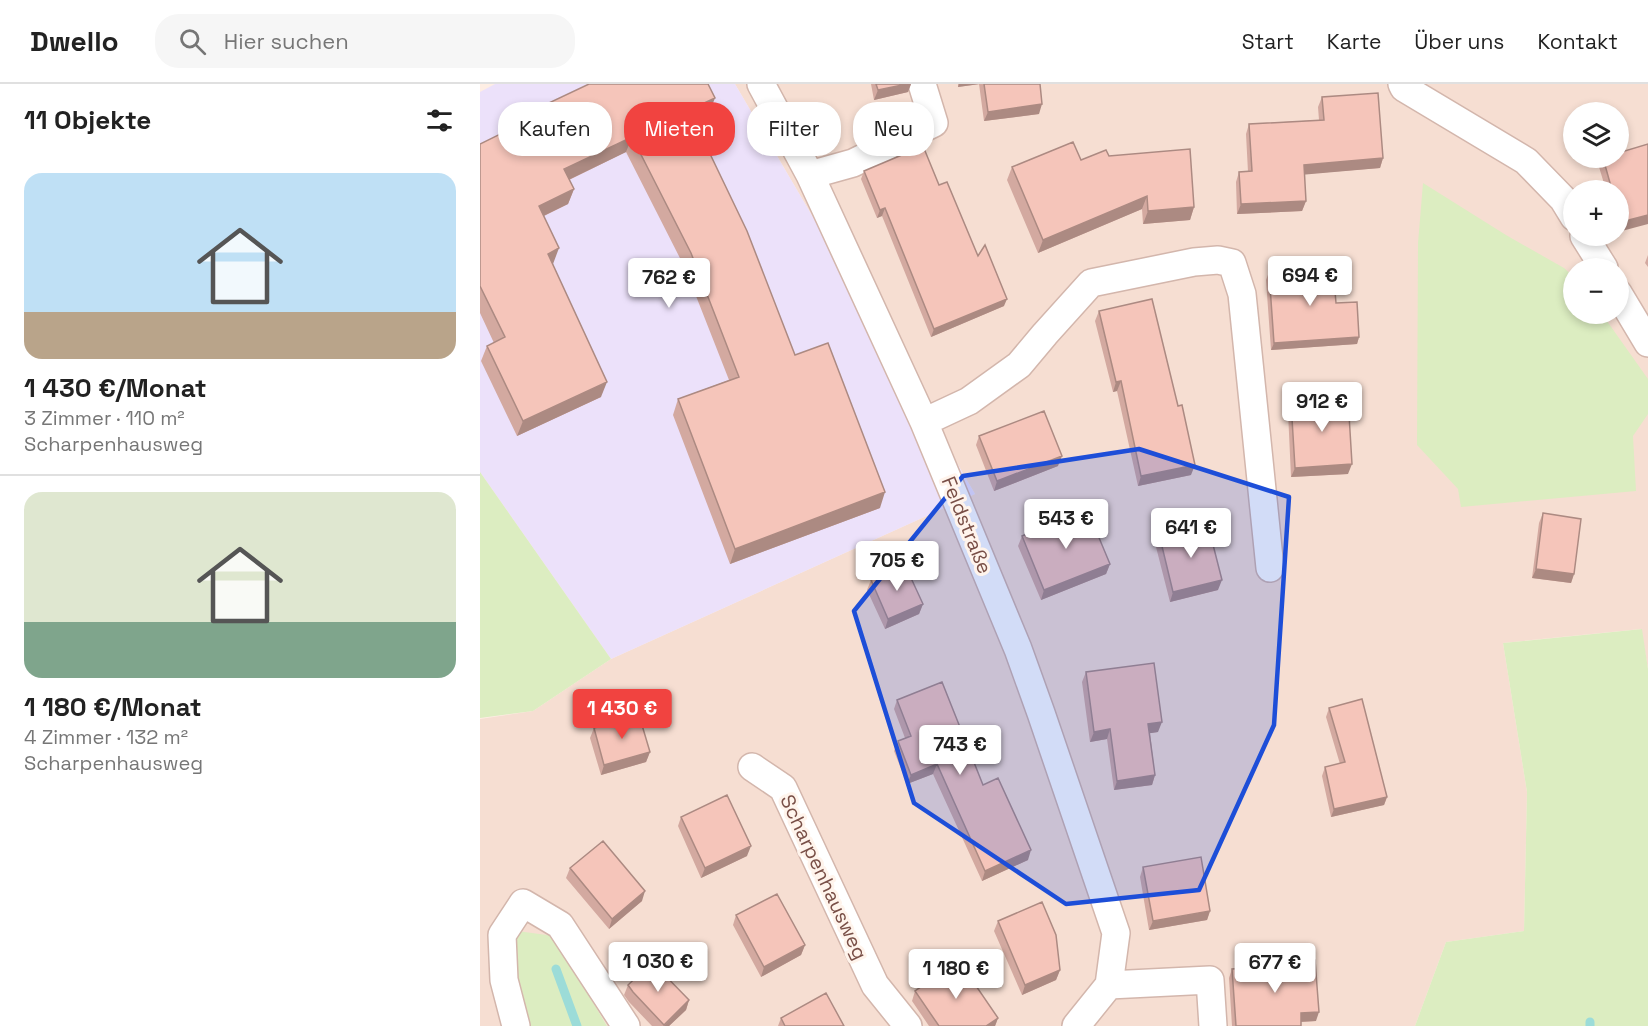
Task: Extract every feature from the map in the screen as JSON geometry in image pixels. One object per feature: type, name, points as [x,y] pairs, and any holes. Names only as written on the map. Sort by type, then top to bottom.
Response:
[{"type":"street","name":"Feldstraße","points":[[761,84],[810,175],[924,422],[1018,649],[1116,933],[1109,985]]},
{"type":"street","points":[[810,175],[852,163],[934,123],[922,84]]},
{"type":"street","points":[[1402,84],[1404,88],[1526,161],[1563,199]]},
{"type":"street","points":[[924,422],[969,400],[1019,365],[1091,283],[1194,262],[1218,260],[1232,263],[1242,294],[1270,568]]},
{"type":"street","points":[[1629,311],[1648,343]]},
{"type":"street","name":"Scharpenhausweg","points":[[752,767],[783,788],[875,985],[908,1026]]},
{"type":"street","points":[[516,1026],[504,980],[502,935],[523,903],[560,925],[626,1026]]},
{"type":"street","points":[[1076,1026],[1109,985],[1210,980],[1213,1026]]},
{"type":"highlighted area","points":[[1139,449],[1289,497],[1274,725],[1199,890],[1066,904],[914,803],[854,611],[963,476]]},
{"type":"shaded area","points":[[495,84],[735,84],[747,104],[747,156],[777,156],[975,494],[611,659],[480,472],[480,92]]},
{"type":"shaded area","points":[[735,84],[1648,84],[1648,669],[1641,629],[1503,643],[1527,792],[1524,931],[1446,942],[1415,1026],[607,1026],[554,936],[523,1026],[480,1026],[480,719],[533,711],[611,659],[975,494],[777,156],[841,156],[841,102],[747,102],[747,104]]},
{"type":"green space","points":[[1423,183],[1563,267],[1563,324],[1609,324],[1648,379],[1648,414],[1633,436],[1636,491],[1461,507],[1458,489],[1417,445],[1418,243]]},
{"type":"green space","points":[[480,472],[611,659],[533,711],[480,718]]},
{"type":"green space","points":[[1642,629],[1648,669],[1648,1026],[1415,1026],[1446,942],[1524,931],[1527,792],[1503,643]]},
{"type":"green space","points":[[510,930],[554,936],[607,1026],[523,1026]]},
{"type":"building","points":[[589,84],[708,84],[715,98],[706,102],[624,102],[624,141],[612,146],[612,102],[551,102]]},
{"type":"building","points":[[876,84],[907,84],[878,90]]},
{"type":"building","points":[[984,84],[1040,84],[1042,104],[988,112]]},
{"type":"building","points":[[1378,93],[1383,158],[1304,165],[1306,201],[1241,204],[1239,172],[1252,171],[1249,124],[1324,120],[1322,97]]},
{"type":"building","points":[[498,135],[498,156],[592,156],[564,169],[574,189],[539,206],[559,248],[548,254],[607,382],[523,421],[487,346],[505,337],[480,286],[480,144]]},
{"type":"building","points":[[1073,142],[1081,160],[1106,150],[1109,156],[1190,149],[1194,207],[1148,211],[1147,196],[1043,240],[1012,167]]},
{"type":"building","points":[[1648,144],[1648,215],[1629,220],[1629,180],[1609,180],[1606,168],[1629,168],[1629,150]]},
{"type":"building","points":[[642,156],[711,156],[747,231],[795,355],[828,343],[885,492],[735,549],[678,399],[739,377],[691,253]]},
{"type":"building","points":[[899,156],[927,156],[939,185],[947,182],[978,256],[985,245],[1007,299],[934,329],[885,208],[880,210],[864,171]]},
{"type":"building","points":[[1333,268],[1336,303],[1357,302],[1359,337],[1274,343],[1269,272]]},
{"type":"building","points":[[1152,299],[1178,406],[1182,405],[1195,465],[1141,476],[1121,381],[1116,382],[1099,311]]},
{"type":"building","points":[[1348,398],[1352,464],[1295,468],[1291,402]]},
{"type":"building","points":[[1044,411],[1062,456],[997,481],[979,436]]},
{"type":"building","points":[[1087,509],[1110,564],[1044,590],[1022,536]]},
{"type":"building","points":[[1543,513],[1581,519],[1574,574],[1536,569]]},
{"type":"building","points":[[1208,525],[1222,580],[1173,592],[1160,538]]},
{"type":"building","points":[[905,565],[923,604],[888,619],[871,580]]},
{"type":"building","points":[[1154,663],[1162,722],[1148,724],[1155,775],[1117,781],[1110,729],[1094,732],[1086,672]]},
{"type":"building","points":[[942,682],[983,785],[998,778],[1031,850],[985,871],[937,764],[911,775],[898,741],[911,736],[897,700]]},
{"type":"building","points":[[1362,699],[1387,797],[1334,809],[1325,767],[1345,762],[1329,708]]},
{"type":"building","points":[[639,715],[650,752],[604,765],[594,728]]},
{"type":"building","points":[[727,795],[751,846],[705,868],[681,817]]},
{"type":"building","points":[[603,841],[645,891],[612,919],[570,868]]},
{"type":"building","points":[[1201,857],[1210,911],[1153,921],[1143,867]]},
{"type":"building","points":[[777,894],[805,945],[764,967],[736,915]]},
{"type":"building","points":[[1042,902],[1056,935],[1060,970],[1025,985],[998,921]]},
{"type":"building","points":[[1315,960],[1319,1012],[1301,1013],[1301,1026],[1236,1026],[1232,969],[1247,968],[1247,965]]},
{"type":"building","points":[[959,961],[998,1018],[986,1026],[939,1026],[915,991]]},
{"type":"building","points":[[652,962],[689,1000],[664,1025],[628,985]]},
{"type":"building","points":[[826,993],[844,1026],[785,1026],[781,1018]]},
{"type":"waterway","points":[[556,969],[577,1026]]}]
